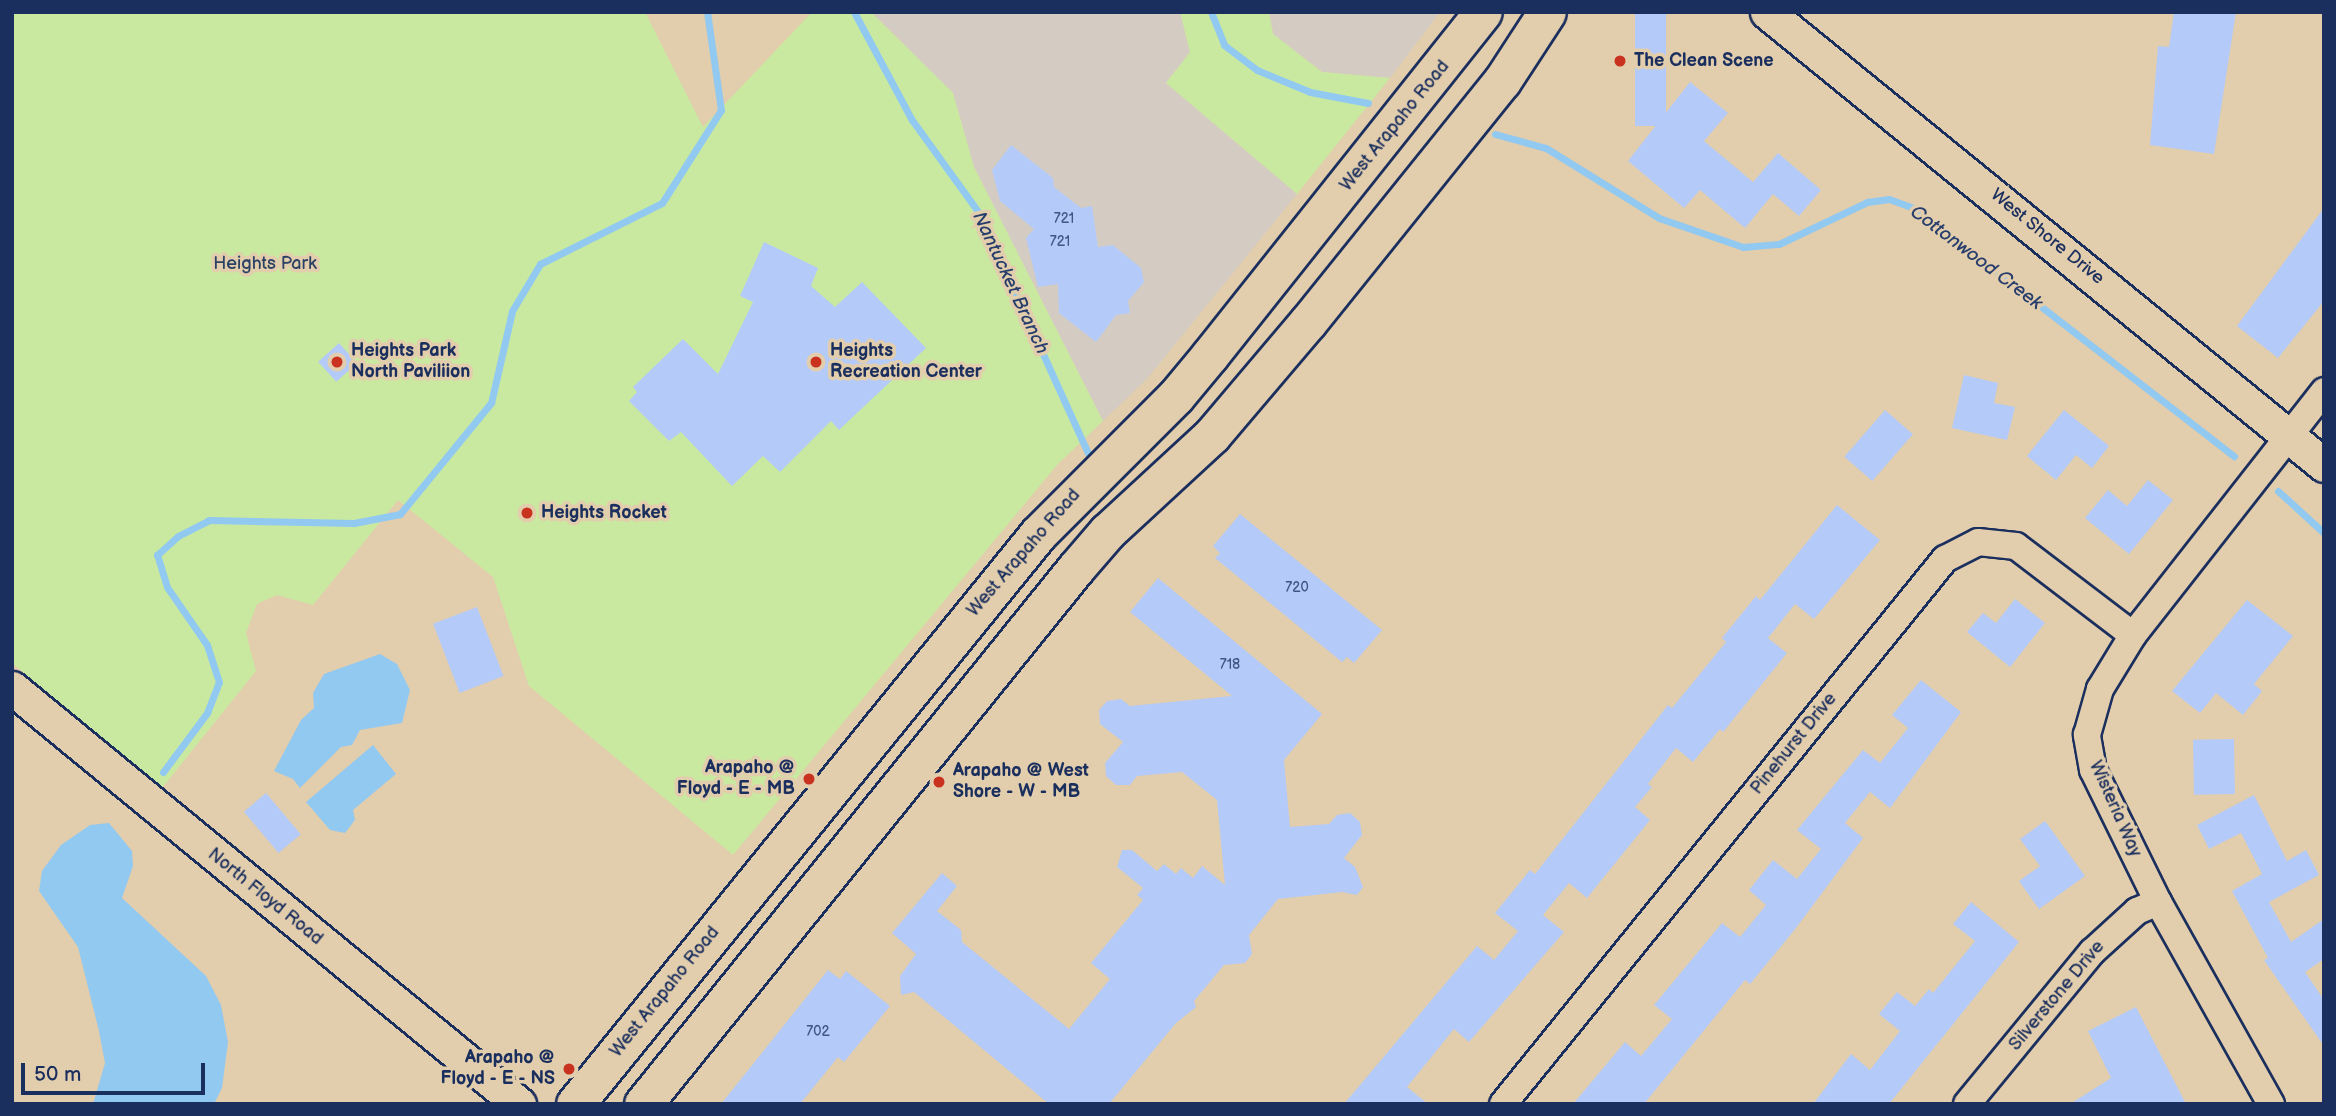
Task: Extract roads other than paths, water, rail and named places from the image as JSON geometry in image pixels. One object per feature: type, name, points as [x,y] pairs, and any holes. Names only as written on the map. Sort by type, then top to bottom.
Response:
[{"type":"main road","name":"West Arapaho Road","points":[[575,1104],[1067,501],[1184,386],[1483,12]]},
{"type":"main road","points":[[643,1104],[1107,532],[1189,459],[1241,402],[1502,81],[1547,12]]},
{"type":"main road","points":[[915,685],[954,718]]},
{"type":"street","name":"West Shore Drive","points":[[1768,12],[2324,465]]},
{"type":"street","name":"Wisteria Way","points":[[2271,1104],[2158,902],[2093,770],[2087,735],[2100,689],[2133,635],[2324,391]]},
{"type":"street","name":"Pinehurst Drive","points":[[1503,1104],[1945,559],[1978,542],[2016,546],[2133,635]]},
{"type":"street","name":"North Floyd Road","points":[[12,688],[519,1104]]},
{"type":"street","name":"Silverstone Drive","points":[[1967,1104],[2092,952],[2137,911],[2158,902]]},
{"type":"water","points":[[380,654],[397,664],[410,690],[402,723],[360,730],[352,745],[341,747],[300,788],[293,779],[274,771],[301,720],[314,708],[313,693],[324,674]]},
{"type":"water","points":[[373,745],[396,774],[353,810],[355,820],[345,833],[330,830],[306,802]]},
{"type":"water","points":[[109,823],[132,851],[133,866],[122,898],[206,976],[221,1005],[228,1042],[222,1088],[214,1104],[93,1104],[105,1063],[78,947],[39,891],[42,871],[61,845],[90,825]]},
{"type":"waterway","points":[[163,772],[207,713],[219,682],[207,645],[167,587],[157,555],[178,536],[209,520],[354,523],[400,514],[491,403],[512,311],[540,264],[662,203],[721,110],[707,12]]},
{"type":"waterway","name":"Nantucket Branch","points":[[854,12],[912,120],[979,213],[1088,453]]},
{"type":"waterway","name":"Cottonwood Creek","points":[[1211,12],[1224,45],[1257,70],[1310,92],[1368,103]]},
{"type":"waterway","name":"Cottonwood Creek","points":[[1495,134],[1546,148],[1659,218],[1743,247],[1779,244],[1867,202],[1889,199],[1914,208],[2234,456]]},
{"type":"waterway","name":"Cottonwood Creek","points":[[2278,491],[2324,533]]},
{"type":"place","name":"The Clean Scene","points":[[1620,61]]},
{"type":"place","name":"Heights Park North Paviliion","points":[[337,362]]},
{"type":"place","name":"Heights Recreation Center","points":[[816,362]]},
{"type":"place","name":"Heights Rocket","points":[[527,513]]},
{"type":"place","name":"Arapaho @ Floyd - E - MB","points":[[809,779]]},
{"type":"place","name":"Arapaho @ West Shore - W - MB","points":[[939,782]]},
{"type":"place","name":"Arapaho @ Floyd - E - NS","points":[[569,1069]]},
{"type":"park label","name":"Heights Park","points":[[265,264]]}]
